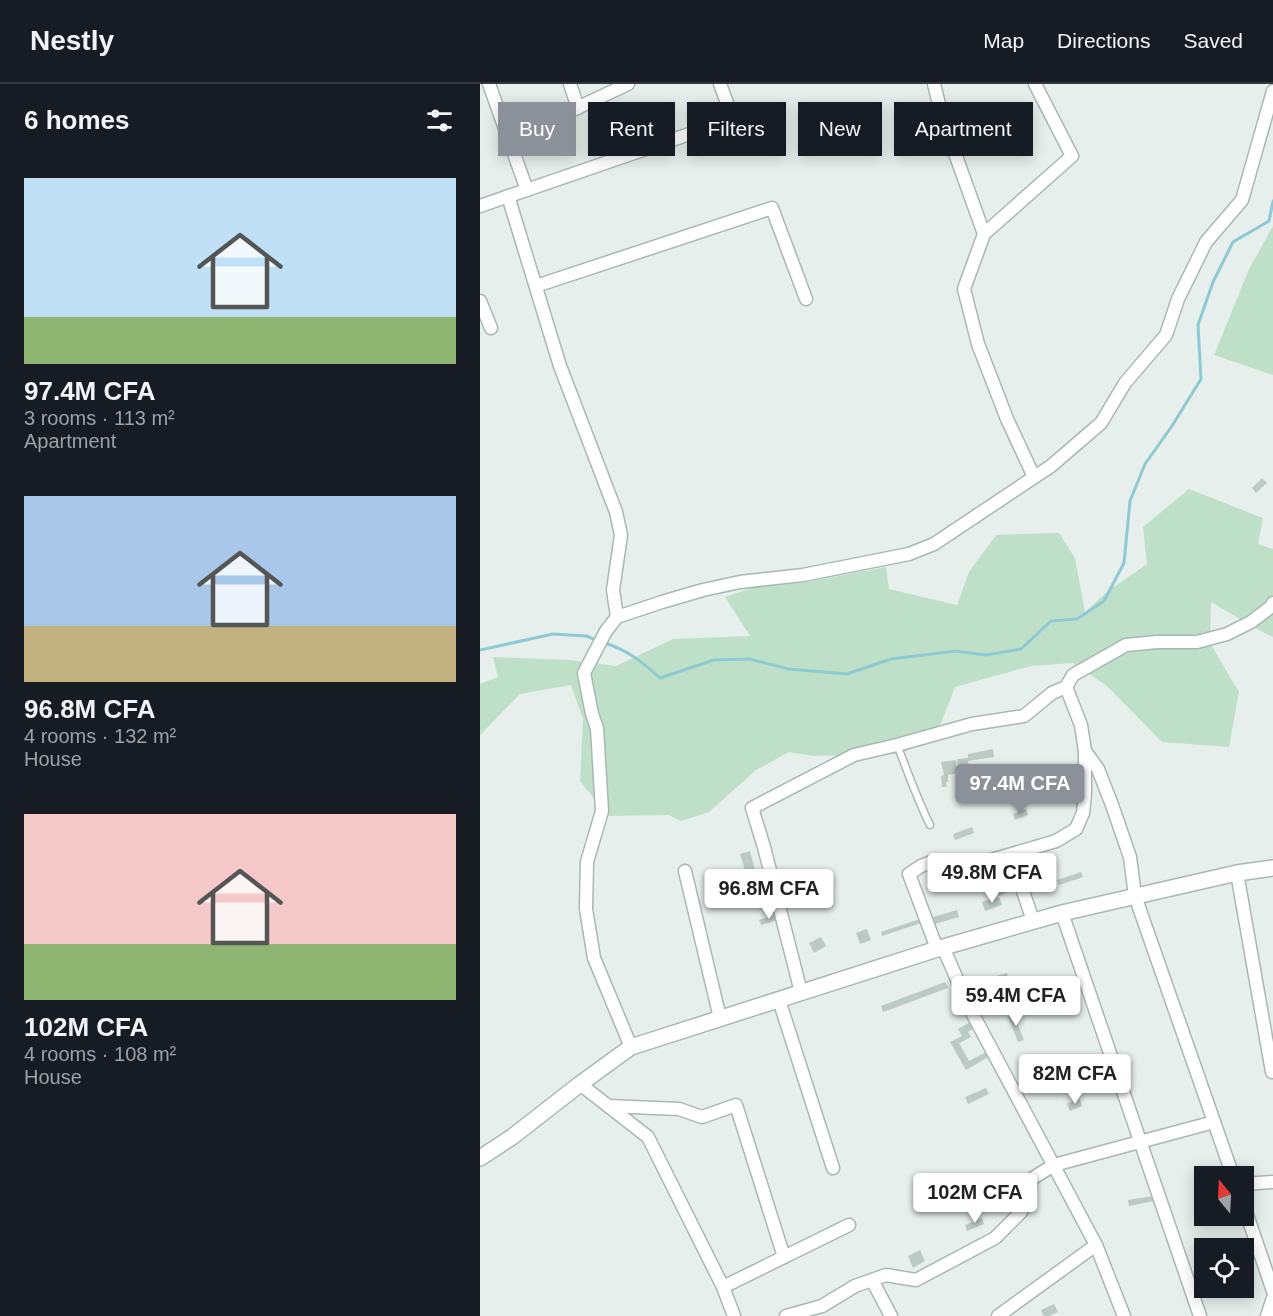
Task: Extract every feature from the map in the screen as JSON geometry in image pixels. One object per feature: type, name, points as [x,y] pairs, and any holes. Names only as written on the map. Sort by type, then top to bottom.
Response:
[{"type":"street","points":[[489,84],[498,109]]},
{"type":"street","points":[[570,84],[578,108],[628,84]]},
{"type":"street","points":[[480,206],[733,119],[720,84]]},
{"type":"street","points":[[934,84],[943,120],[984,234]]},
{"type":"street","points":[[1034,477],[1007,419],[978,344],[964,289],[984,234],[1072,156],[1035,84]]},
{"type":"street","points":[[632,1047],[594,958],[586,909],[587,862],[602,811],[597,728],[584,673],[606,631],[617,617],[703,590],[740,582],[802,575],[909,554],[934,544],[1050,466],[1101,423],[1125,383],[1166,334],[1178,299],[1206,242],[1242,200],[1273,91]]},
{"type":"street","points":[[515,156],[527,190]]},
{"type":"street","points":[[508,196],[560,366],[616,512],[621,535],[613,590],[617,617]]},
{"type":"street","points":[[536,286],[772,208],[806,299]]},
{"type":"street","points":[[480,301],[491,328]]},
{"type":"street","points":[[801,992],[752,808],[854,755],[972,724],[1024,716],[1052,693],[1066,687],[1073,675],[1126,645],[1197,642],[1227,633],[1251,622],[1273,603]]},
{"type":"street","points":[[1066,687],[1081,725],[1084,751],[1085,794],[1083,813],[1076,829],[1056,841],[954,871],[934,861],[909,874],[940,948],[969,1007],[1096,1245],[1124,1316]]},
{"type":"street","points":[[1084,751],[1098,769],[1112,805],[1130,857],[1135,896],[1229,1166]]},
{"type":"street","points":[[1011,855],[1033,921]]},
{"type":"street","points":[[480,1158],[512,1137],[632,1047],[940,948],[1033,921],[1237,873],[1273,868]]},
{"type":"street","points":[[685,871],[720,1018]]},
{"type":"street","points":[[1237,873],[1272,1072]]},
{"type":"street","points":[[1062,913],[1200,1316]]},
{"type":"street","points":[[779,999],[833,1168]]},
{"type":"street","points":[[580,1084],[648,1137],[723,1287],[734,1316]]},
{"type":"street","points":[[608,1106],[679,1109],[702,1117],[736,1105],[784,1257]]},
{"type":"street","points":[[786,1316],[822,1306],[855,1286],[886,1275],[916,1280],[995,1238],[1021,1212],[1027,1189],[1033,1178],[1054,1165],[1214,1122]]},
{"type":"street","points":[[1254,1183],[1273,1182]]},
{"type":"street","points":[[723,1287],[849,1225]]},
{"type":"street","points":[[1251,1226],[1273,1290]]},
{"type":"street","points":[[998,1316],[1096,1245]]},
{"type":"street","points":[[872,1280],[891,1316]]},
{"type":"street","points":[[1268,1316],[1273,1298]]},
{"type":"lane","points":[[897,745],[918,801],[930,825]]},
{"type":"green space","points":[[1273,226],[1273,375],[1214,355],[1249,269]]},
{"type":"green space","points":[[1189,489],[1263,518],[1258,544],[1273,549],[1273,637],[1211,602],[1210,643],[1239,692],[1229,747],[1162,742],[1107,686],[1073,663],[1031,666],[955,687],[934,741],[897,754],[813,756],[789,752],[756,770],[709,812],[681,821],[669,815],[608,816],[580,781],[583,719],[571,685],[520,694],[480,735],[480,684],[498,677],[493,657],[570,660],[616,666],[673,639],[750,636],[725,597],[755,587],[802,583],[886,567],[889,589],[957,605],[969,572],[996,535],[1059,533],[1075,558],[1085,612],[1108,591],[1147,564],[1143,527]]},
{"type":"building","points":[[1262,478],[1267,483],[1256,493],[1252,488]]},
{"type":"building","points":[[993,749],[994,757],[968,761],[969,768],[958,770],[957,759],[968,758],[968,754]]},
{"type":"building","points":[[956,760],[958,773],[948,775],[947,787],[942,787],[941,776],[944,775],[941,762]]},
{"type":"building","points":[[1026,809],[1028,815],[1015,820],[1013,814]]},
{"type":"building","points":[[972,827],[974,833],[955,840],[953,834]]},
{"type":"building","points":[[750,851],[756,873],[747,876],[740,854]]},
{"type":"building","points":[[1081,872],[1083,877],[1059,885],[1057,880]]},
{"type":"building","points":[[1013,884],[1016,889],[999,896],[997,890]]},
{"type":"building","points":[[769,896],[771,902],[753,908],[751,901]]},
{"type":"building","points":[[999,897],[1002,905],[985,911],[982,902]]},
{"type":"building","points":[[957,910],[959,917],[935,924],[933,917]]},
{"type":"building","points":[[776,915],[778,920],[761,925],[759,920]]},
{"type":"building","points":[[920,919],[921,923],[882,936],[881,932]]},
{"type":"building","points":[[867,929],[871,940],[860,944],[856,933]]},
{"type":"building","points":[[821,937],[826,946],[814,953],[809,943]]},
{"type":"building","points":[[1007,973],[1009,979],[977,987],[975,982]]},
{"type":"building","points":[[945,982],[948,988],[883,1012],[881,1006]]},
{"type":"building","points":[[1013,1012],[1024,1040],[1018,1042],[1007,1014]]},
{"type":"building","points":[[972,1021],[976,1027],[968,1032],[971,1037],[959,1043],[969,1061],[988,1051],[990,1056],[966,1070],[950,1042],[962,1036],[958,1029]]},
{"type":"building","points":[[986,1088],[989,1094],[968,1104],[965,1097]]},
{"type":"building","points":[[1079,1098],[1082,1106],[1070,1111],[1067,1104]]},
{"type":"building","points":[[1153,1196],[1154,1201],[1129,1206],[1128,1200]]},
{"type":"building","points":[[982,1218],[984,1224],[967,1231],[965,1225]]},
{"type":"building","points":[[920,1250],[925,1261],[913,1268],[908,1256]]},
{"type":"building","points":[[1054,1304],[1058,1312],[1044,1316],[1041,1310]]},
{"type":"waterway","points":[[605,643],[634,657],[660,678],[714,660],[749,659],[789,669],[847,674],[891,659],[956,651],[986,655],[1021,649],[1051,621],[1077,619],[1104,601],[1124,563],[1130,501],[1145,464],[1201,379],[1198,325],[1213,282],[1233,242],[1269,221],[1273,201]]},
{"type":"waterway","points":[[480,650],[553,634],[586,636],[599,641]]}]
